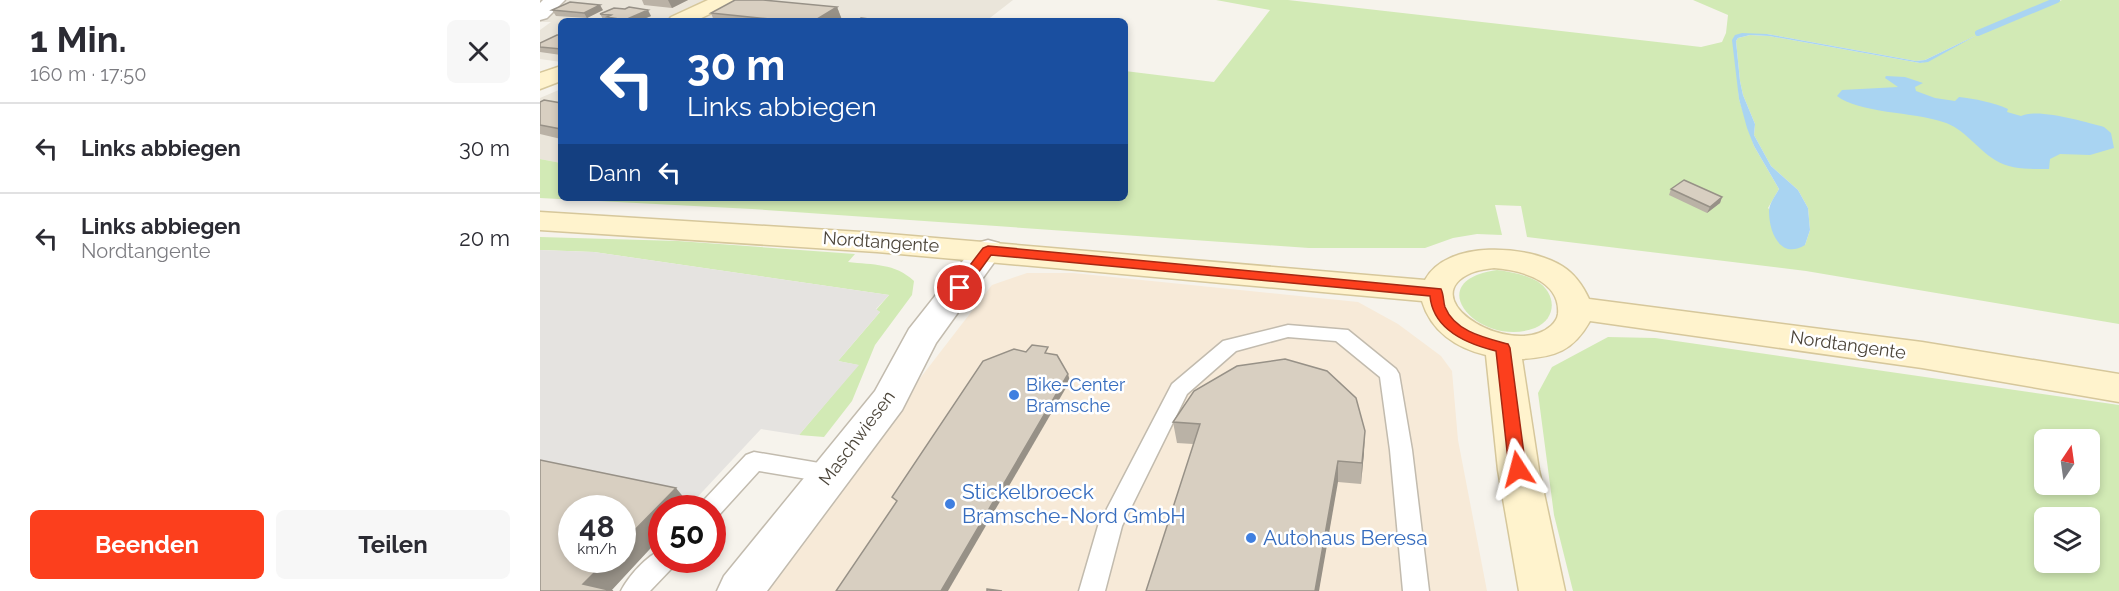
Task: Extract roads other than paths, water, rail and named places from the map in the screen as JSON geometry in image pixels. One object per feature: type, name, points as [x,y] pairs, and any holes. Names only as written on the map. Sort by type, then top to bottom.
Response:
[{"type":"street","points":[[540,14],[555,0]]},
{"type":"street","points":[[685,18],[724,0]]},
{"type":"street","name":"Nordtangente","points":[[540,221],[695,228],[988,250],[1437,292]]},
{"type":"street","name":"Maschwiesen","points":[[740,591],[889,400],[921,338],[988,250]]},
{"type":"street","points":[[1511,259],[1530,264],[1555,277],[1571,295],[1575,308],[1573,322],[1563,334],[1547,344],[1526,348],[1503,348],[1480,342],[1461,333],[1446,320],[1438,306],[1437,292],[1445,276],[1461,264],[1477,260],[1511,259]]},
{"type":"street","name":"Nordtangente","points":[[1575,308],[1922,355],[2119,388]]},
{"type":"street","points":[[1503,348],[1513,442],[1542,591]]},
{"type":"lane","points":[[1092,591],[1110,526],[1179,390],[1230,346],[1288,331],[1341,335],[1389,374],[1401,450],[1416,591]]},
{"type":"lane","points":[[723,495],[754,461],[831,474]]},
{"type":"lane","points":[[634,591],[651,573]]},
{"type":"water","points":[[1767,34],[1916,61],[1925,60],[1977,35],[1928,62],[1920,63],[1769,36],[1750,35],[1738,38],[1736,41],[1740,81],[1755,124],[1754,135],[1771,166],[1798,190],[1808,208],[1810,230],[1805,245],[1797,249],[1789,249],[1778,242],[1771,228],[1769,208],[1779,189],[1754,146],[1739,99],[1732,40],[1735,35]]},
{"type":"water","points":[[1886,76],[1905,77],[1923,83],[1915,87],[1916,91],[1935,98],[1955,101],[1959,97],[1984,101],[2021,116],[2050,115],[2104,127],[2111,133],[2114,148],[2090,155],[2060,154],[2050,159],[2049,169],[2014,167],[1995,160],[1951,125],[1931,119],[1858,106],[1837,96],[1842,90],[1898,87],[1885,78]]},
{"type":"waterway","points":[[1978,33],[2057,0]]},
{"type":"place","name":"Bike-Center Bramsche","points":[[1014,395]]},
{"type":"place","name":"Stickelbroeck Bramsche-Nord GmbH","points":[[950,504]]},
{"type":"place","name":"Autohaus Beresa","points":[[1251,538]]}]
